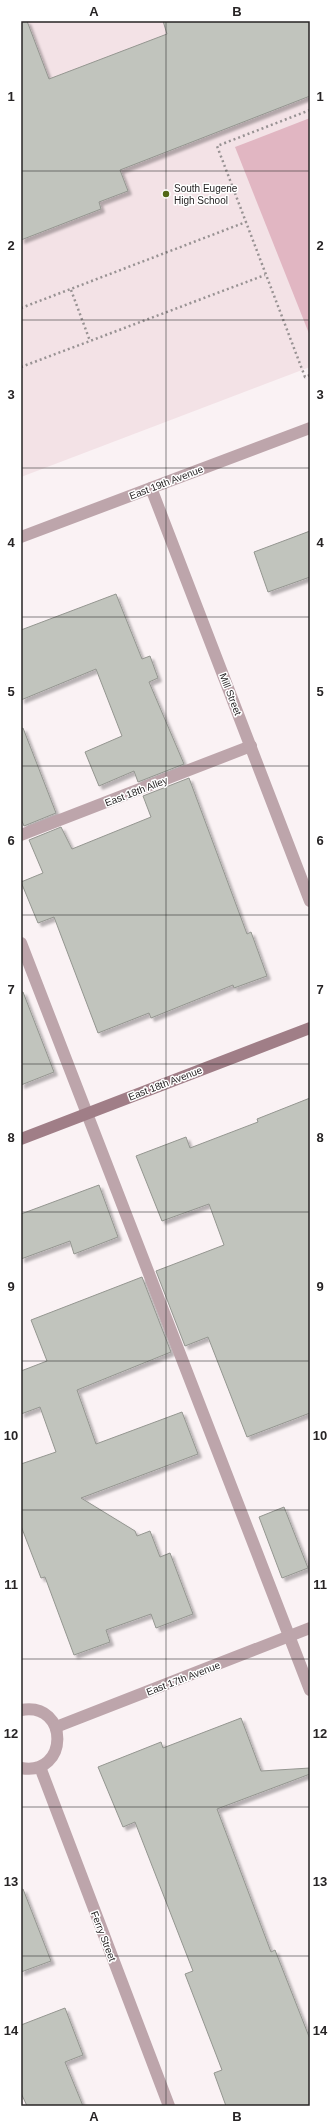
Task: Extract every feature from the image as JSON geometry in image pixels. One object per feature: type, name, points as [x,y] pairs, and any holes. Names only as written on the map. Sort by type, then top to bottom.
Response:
[{"type":"main road","name":"East 18th Avenue","points":[[21,1139],[310,1028]]},
{"type":"street","name":"East 19th Avenue","points":[[21,537],[310,428]]},
{"type":"street","name":"Mill Street","points":[[151,488],[310,901]]},
{"type":"street","name":"East 18th Alley","points":[[21,835],[251,746]]},
{"type":"street","points":[[21,943],[310,1690]]},
{"type":"street","name":"East 17th Avenue","points":[[56,1727],[310,1628]]},
{"type":"street","points":[[21,1710],[28,1709],[40,1711],[50,1717],[56,1727],[58,1739],[56,1750],[50,1760],[40,1767],[28,1769],[21,1768]]},
{"type":"street","name":"Ferry Street","points":[[40,1767],[169,2106]]},
{"type":"path","points":[[310,110],[217,146],[305,377],[310,375]]},
{"type":"path","points":[[21,308],[246,222]]},
{"type":"path","points":[[21,367],[266,275]]},
{"type":"path","points":[[70,290],[90,341]]},
{"type":"shaded area","name":"South Eugene High School","points":[[21,21],[310,21],[310,367],[21,477]]},
{"type":"shaded area","points":[[310,118],[310,336],[235,147]]},
{"type":"building","points":[[21,21],[27,21],[49,79],[167,34],[163,21],[310,21],[310,96],[120,170],[128,191],[99,202],[101,209],[21,240]]},
{"type":"building","points":[[310,531],[310,577],[268,592],[254,552]]},
{"type":"building","points":[[116,594],[142,659],[150,656],[158,678],[149,682],[184,764],[138,782],[134,771],[99,786],[85,752],[122,736],[96,669],[21,700],[21,630]]},
{"type":"building","points":[[23,728],[56,813],[24,826],[21,819],[21,729]]},
{"type":"building","points":[[189,778],[247,934],[251,932],[267,976],[234,988],[233,985],[151,1018],[149,1013],[98,1033],[54,917],[38,923],[21,882],[43,873],[29,840],[61,827],[72,849],[151,817],[143,796]]},
{"type":"building","points":[[21,992],[23,992],[54,1072],[21,1085]]},
{"type":"building","points":[[310,1098],[310,1413],[247,1437],[208,1337],[185,1346],[156,1271],[224,1245],[209,1204],[162,1221],[136,1156],[186,1137],[190,1148],[258,1122],[257,1119]]},
{"type":"building","points":[[99,1185],[118,1237],[74,1254],[70,1241],[21,1259],[21,1214]]},
{"type":"building","points":[[142,1277],[171,1352],[77,1390],[96,1444],[182,1412],[198,1454],[81,1498],[135,1531],[137,1536],[150,1531],[160,1557],[170,1553],[193,1614],[156,1628],[151,1614],[106,1630],[110,1642],[74,1655],[45,1577],[41,1578],[21,1526],[21,1464],[56,1452],[40,1407],[21,1414],[21,1371],[47,1361],[31,1320]]},
{"type":"building","points":[[284,1507],[308,1568],[282,1578],[259,1517]]},
{"type":"building","points":[[241,1718],[261,1771],[310,1768],[310,1774],[217,1809],[271,1952],[275,1950],[310,2039],[310,2106],[226,2106],[214,2073],[222,2070],[185,1974],[193,1971],[135,1822],[123,1827],[98,1767],[161,1742],[163,1748]]},
{"type":"building","points":[[23,1889],[51,1961],[21,1972],[21,1890]]},
{"type":"building","points":[[65,2008],[83,2055],[65,2062],[83,2106],[27,2106],[21,2093],[21,2025]]},
{"type":"place","name":"South Eugene High School","points":[[166,194]]}]
